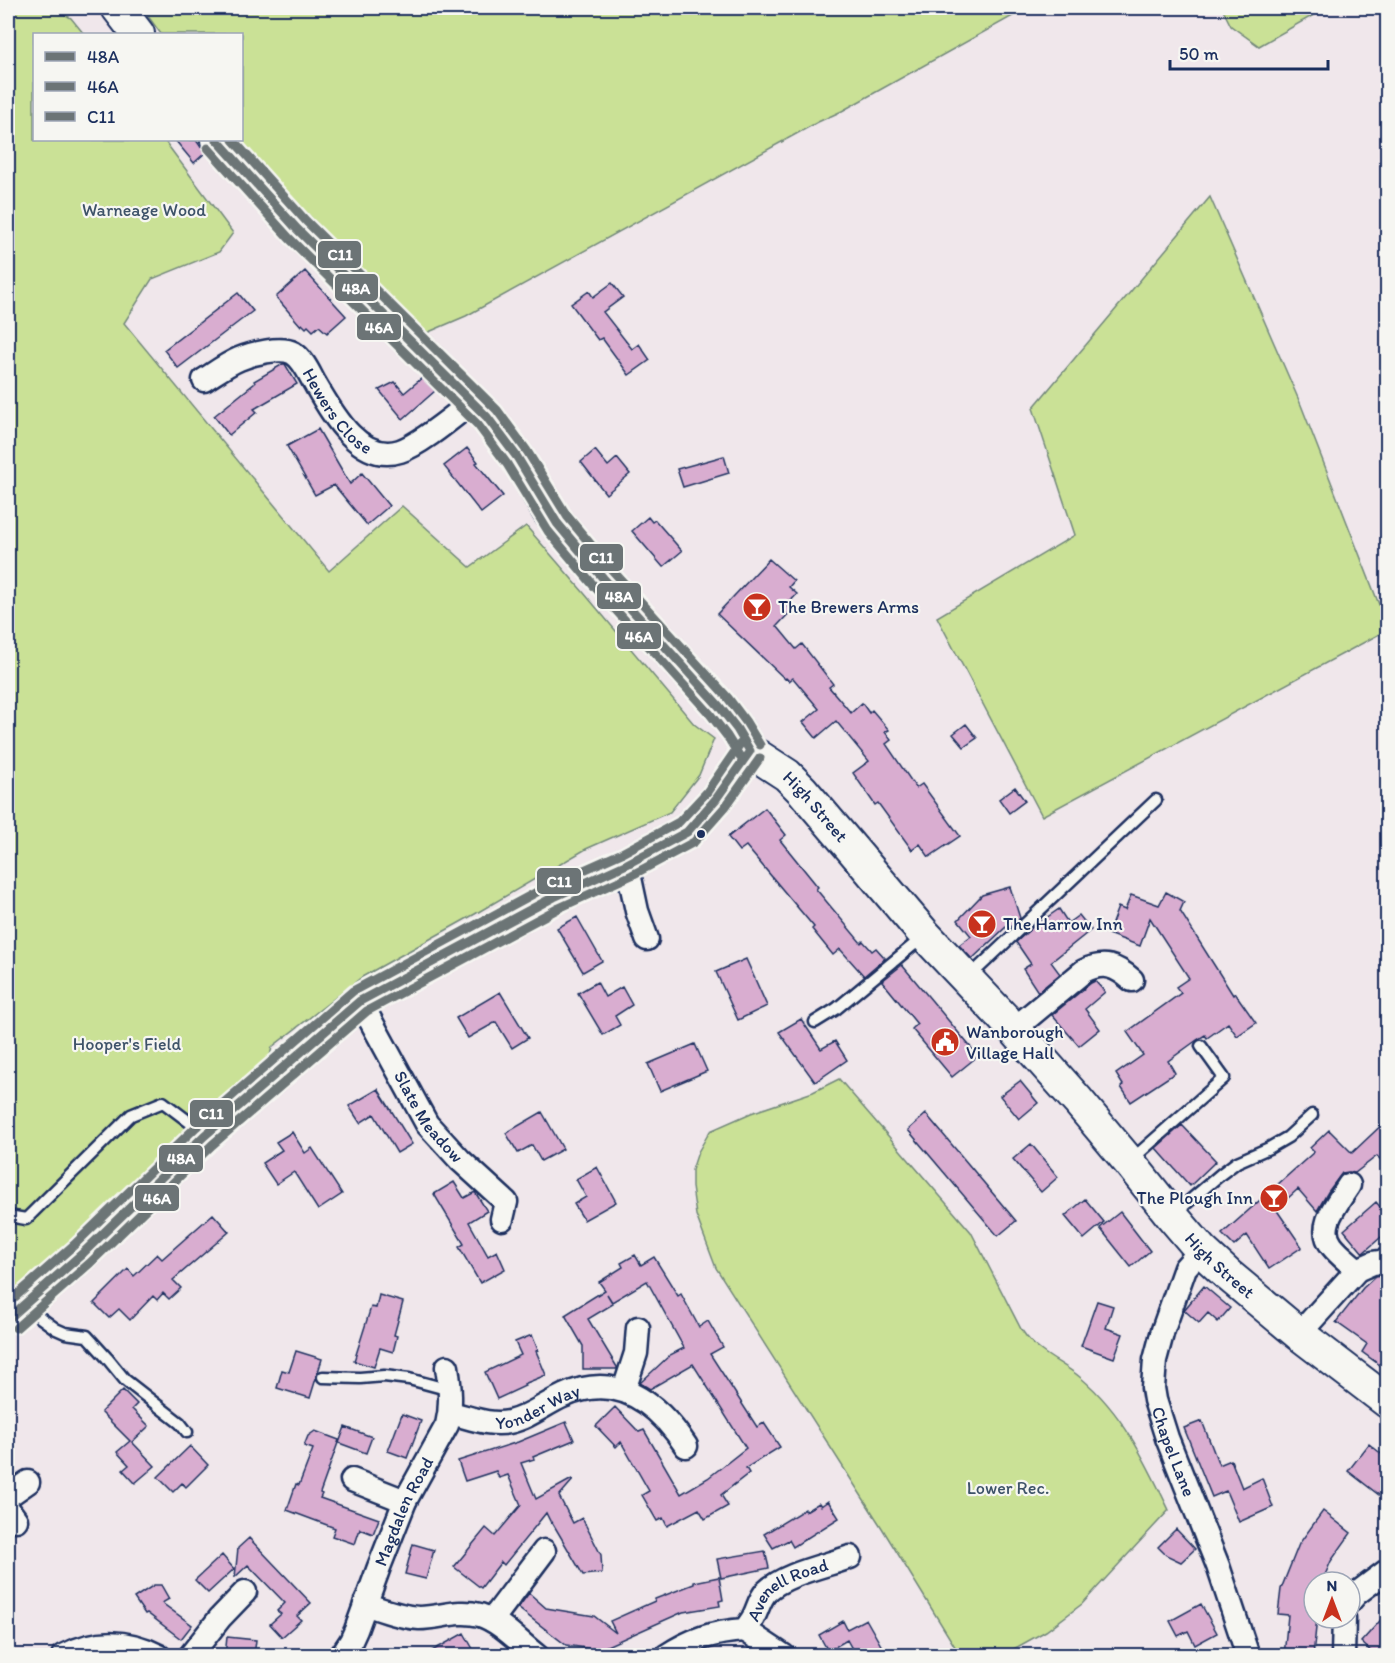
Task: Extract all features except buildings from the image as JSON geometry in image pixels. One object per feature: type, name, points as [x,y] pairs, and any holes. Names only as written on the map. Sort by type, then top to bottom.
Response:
[{"type":"street","points":[[118,8],[137,33]]},
{"type":"street","name":"High Street","points":[[218,141],[297,229],[487,417],[512,450],[561,529],[719,706],[750,751],[786,775],[802,790],[925,935],[1078,1101],[1201,1250],[1299,1334],[1388,1402]]},
{"type":"street","name":"Hewers Close","points":[[204,380],[238,359],[272,351],[293,353],[304,364],[344,429],[360,444],[371,450],[390,453],[401,451],[414,444],[472,402]]},
{"type":"street","points":[[15,1312],[82,1254],[204,1136],[360,1001],[554,897],[627,864],[687,832],[716,799],[750,751]]},
{"type":"street","points":[[627,864],[637,911],[646,939]]},
{"type":"street","points":[[1014,1029],[1091,967],[1097,965],[1116,968],[1132,980]]},
{"type":"street","name":"Slate Meadow","points":[[360,1001],[427,1124],[460,1160],[506,1202],[502,1219]]},
{"type":"street","points":[[1349,1185],[1326,1221],[1325,1234],[1331,1246],[1357,1270]]},
{"type":"street","name":"Chapel Lane","points":[[1201,1250],[1185,1268],[1163,1330],[1155,1360],[1153,1388],[1167,1438],[1218,1566],[1248,1656]]},
{"type":"street","points":[[1299,1334],[1357,1270],[1373,1263],[1388,1261]]},
{"type":"street","points":[[624,1390],[636,1353],[638,1328]]},
{"type":"street","name":"Magdalen Road","points":[[341,1656],[351,1641],[405,1501],[447,1425],[450,1401],[447,1367]]},
{"type":"street","name":"Yonder Way","points":[[450,1401],[489,1422],[509,1422],[583,1388],[607,1387],[624,1390],[669,1421],[686,1446]]},
{"type":"street","points":[[352,1480],[405,1501]]},
{"type":"street","points":[[8,1496],[28,1482]]},
{"type":"street","points":[[492,1620],[544,1551]]},
{"type":"street","name":"Avenell Road","points":[[666,1656],[685,1644],[707,1635],[745,1630],[766,1592],[776,1585],[850,1557]]},
{"type":"street","points":[[1362,1590],[1388,1570]]},
{"type":"street","points":[[190,1656],[220,1618],[245,1592]]},
{"type":"street","points":[[365,1604],[410,1617],[459,1612],[482,1616],[492,1620],[537,1656]]},
{"type":"street","points":[[745,1630],[783,1656]]},
{"type":"street","points":[[1343,1656],[1344,1630]]},
{"type":"street","points":[[63,1656],[88,1646],[118,1642],[159,1656]]},
{"type":"lane","points":[[967,980],[1156,800]]},
{"type":"lane","points":[[815,1022],[836,1009],[925,935]]},
{"type":"lane","points":[[1129,1162],[1224,1078],[1201,1046]]},
{"type":"lane","points":[[8,1216],[26,1219],[131,1115],[163,1102],[196,1127],[204,1136]]},
{"type":"lane","points":[[1172,1216],[1237,1162],[1288,1137],[1312,1115]]},
{"type":"lane","points":[[15,1312],[64,1333],[87,1336],[125,1380],[180,1422],[187,1432]]},
{"type":"lane","points":[[323,1377],[409,1379],[450,1401]]},
{"type":"green space","points":[[8,8],[54,8],[71,18],[83,33],[33,33],[33,141],[165,141],[233,233],[219,252],[152,279],[124,323],[329,571],[402,506],[470,567],[526,526],[694,724],[714,739],[699,775],[670,812],[586,849],[362,977],[272,1047],[263,1085],[8,1319]]},
{"type":"green space","points":[[142,8],[1027,8],[466,316],[424,334],[237,141],[243,141],[243,33],[160,33]]},
{"type":"green space","points":[[1222,8],[1326,8],[1259,46],[1231,26]]},
{"type":"green space","points":[[1210,197],[1301,405],[1387,630],[1042,816],[937,617],[1075,535],[1033,408]]},
{"type":"green space","name":"Lower Rec.","points":[[839,1079],[971,1232],[1028,1339],[1081,1378],[1121,1422],[1142,1456],[1169,1510],[1082,1604],[1046,1631],[1003,1655],[960,1655],[716,1268],[696,1215],[692,1170],[698,1152],[710,1131],[751,1113],[813,1092]]},
{"type":"transit line","name":"48A","points":[[218,141],[297,229],[487,417],[517,457],[557,523],[603,578],[719,706],[750,751]]},
{"type":"transit line","name":"C11","points":[[234,141],[306,221],[497,410],[527,451],[567,516],[612,570],[728,698],[760,745]]},
{"type":"transit line","name":"46A","points":[[208,148],[289,238],[478,425],[507,464],[548,531],[594,586],[710,714],[740,757]]},
{"type":"transit line","name":"C11","points":[[8,1303],[74,1245],[196,1127],[353,991],[548,886],[622,853],[679,822],[707,792],[740,744]]},
{"type":"transit line","name":"48A","points":[[8,1319],[82,1254],[204,1136],[360,1001],[554,897],[627,864],[687,832],[716,799],[750,751]]},
{"type":"transit line","name":"46A","points":[[16,1328],[90,1263],[212,1145],[367,1011],[559,908],[632,875],[694,842],[726,806],[760,758]]},
{"type":"place","name":"The Brewers Arms","points":[[757,607]]},
{"type":"place","name":"The Harrow Inn","points":[[982,924]]},
{"type":"place","name":"Wanborough Village Hall","points":[[945,1042]]},
{"type":"place","name":"The Plough Inn","points":[[1274,1198]]},
{"type":"park label","name":"Warneage Wood","points":[[144,210]]},
{"type":"park label","name":"Hooper's Field","points":[[127,1044]]}]
